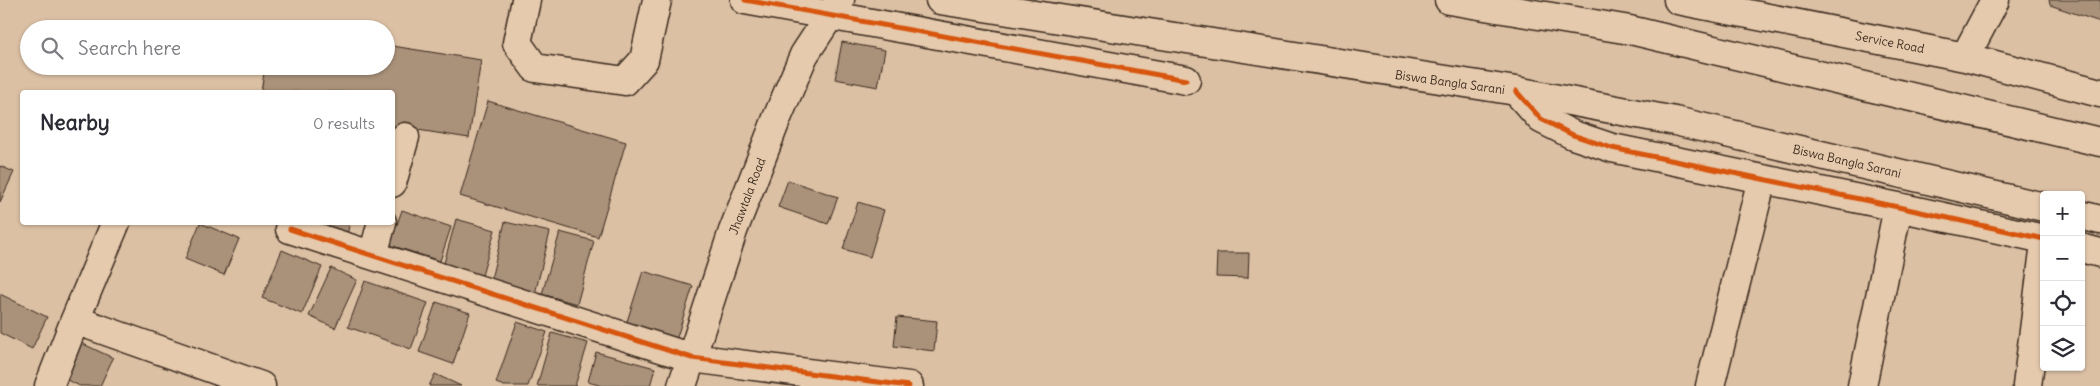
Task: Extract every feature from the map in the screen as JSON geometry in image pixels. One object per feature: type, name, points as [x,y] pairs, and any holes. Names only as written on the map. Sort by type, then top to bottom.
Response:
[{"type":"street","points":[[526,0],[517,43],[534,68],[625,81],[644,60],[657,0]]},
{"type":"street","points":[[745,0],[835,8],[1186,80]]},
{"type":"street","name":"Biswa Bangla Sarani","points":[[940,0],[1516,91],[1675,121],[2040,206]]},
{"type":"street","points":[[1449,0],[1630,30],[2100,142]]},
{"type":"street","name":"Service Road","points":[[1678,0],[1735,5],[1965,57],[2100,93]]},
{"type":"street","points":[[1965,57],[1995,0]]},
{"type":"street","name":"Jhawtala Road","points":[[682,386],[733,231],[777,118],[804,54],[835,8]]},
{"type":"street","points":[[1516,91],[1541,118],[1572,135],[1612,148],[2040,238]]},
{"type":"street","points":[[395,172],[405,137]]},
{"type":"street","points":[[1710,386],[1762,179]]},
{"type":"street","points":[[1862,386],[1898,207]]},
{"type":"street","points":[[2085,216],[2100,220]]},
{"type":"street","points":[[50,386],[115,225]]},
{"type":"street","points":[[373,255],[381,225]]},
{"type":"street","points":[[290,229],[692,358],[909,386]]},
{"type":"street","points":[[2085,249],[2100,253]]},
{"type":"street","points":[[2027,386],[2040,281]]},
{"type":"street","points":[[75,320],[260,386]]},
{"type":"building","points":[[2049,0],[2100,0],[2100,22],[2050,5]]},
{"type":"building","points":[[842,42],[885,50],[878,87],[835,79]]},
{"type":"building","points":[[395,46],[481,60],[469,138],[395,126],[395,90],[261,90],[264,75],[395,75]]},
{"type":"building","points":[[488,101],[626,142],[598,237],[460,196]]},
{"type":"building","points":[[0,166],[14,172],[0,202]]},
{"type":"building","points":[[788,180],[838,197],[828,224],[778,207]]},
{"type":"building","points":[[858,202],[884,210],[870,257],[843,249]]},
{"type":"building","points":[[402,210],[451,227],[440,261],[390,245]]},
{"type":"building","points":[[456,219],[495,230],[481,279],[443,267]]},
{"type":"building","points":[[505,222],[550,232],[535,294],[490,283]]},
{"type":"building","points":[[199,225],[205,225],[239,239],[224,275],[185,259]]},
{"type":"building","points":[[300,225],[349,225],[346,239]]},
{"type":"building","points":[[560,232],[594,241],[577,304],[542,294]]},
{"type":"building","points":[[282,250],[322,267],[302,314],[262,298]]},
{"type":"building","points":[[1217,253],[1249,253],[1248,278],[1216,277]]},
{"type":"building","points":[[331,268],[357,280],[335,328],[309,316]]},
{"type":"building","points":[[643,271],[693,286],[673,350],[623,334]]},
{"type":"building","points":[[365,281],[428,303],[411,349],[348,327]]},
{"type":"building","points":[[0,294],[47,317],[32,349],[0,333]]},
{"type":"building","points":[[436,302],[470,313],[453,364],[419,352]]},
{"type":"building","points":[[897,317],[937,321],[934,351],[894,346]]},
{"type":"building","points":[[517,322],[547,332],[528,386],[504,386],[496,383]]},
{"type":"building","points":[[552,333],[588,343],[575,386],[537,386]]},
{"type":"building","points":[[77,341],[113,358],[100,386],[80,386],[60,377]]},
{"type":"building","points":[[596,352],[655,368],[650,386],[602,386],[588,382]]},
{"type":"building","points":[[435,374],[461,386],[429,386]]},
{"type":"cycle path","points":[[745,0],[1186,80]]},
{"type":"cycle path","points":[[1516,91],[1541,119],[1573,135],[1612,148],[2040,238]]},
{"type":"cycle path","points":[[290,229],[692,358],[909,386]]}]
